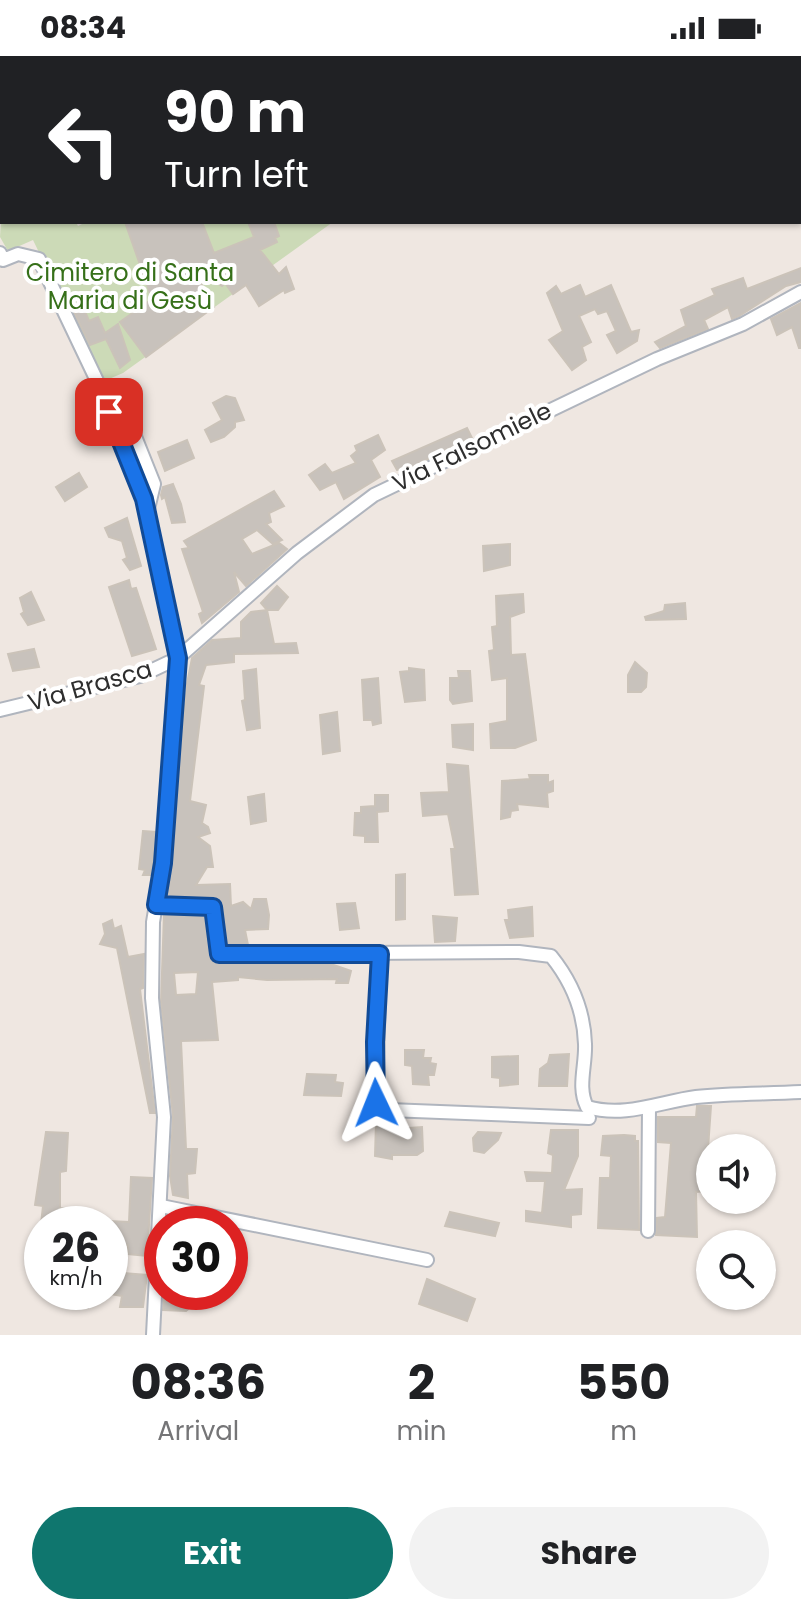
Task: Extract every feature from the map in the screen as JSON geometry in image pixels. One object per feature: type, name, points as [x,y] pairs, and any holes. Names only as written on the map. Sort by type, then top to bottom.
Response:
[{"type":"street","points":[[0,253],[3,260],[18,254],[39,259],[98,383],[147,512],[178,658],[163,863],[156,905],[152,998],[164,1117],[161,1206]]},
{"type":"street","name":"Via Falsomiele","points":[[178,658],[297,553],[374,495],[644,365],[743,324],[801,292]]},
{"type":"street","points":[[116,389],[154,484],[147,512]]},
{"type":"street","name":"Via Brasca","points":[[0,710],[140,676],[178,658]]},
{"type":"street","points":[[156,905],[213,907],[219,954],[519,952],[551,956],[580,1002],[586,1045],[582,1099],[587,1107],[602,1112],[649,1108],[695,1097],[801,1092]]},
{"type":"street","points":[[380,954],[375,1042],[376,1103],[389,1110],[589,1118]]},
{"type":"street","points":[[648,1231],[649,1108]]},
{"type":"street","points":[[248,1224],[427,1260]]},
{"type":"street","points":[[153,1335],[154,1310]]},
{"type":"green space","name":"Cimitero di Santa Maria di Gesù","points":[[1,224],[330,224],[123,373],[102,382],[33,240],[8,251],[0,237]]},
{"type":"building","points":[[126,224],[203,224],[214,253],[254,237],[249,224],[275,224],[279,236],[275,238],[277,242],[260,250],[279,274],[286,267],[294,289],[285,293],[284,290],[259,306],[246,285],[233,294],[225,283],[222,286],[193,269],[214,307],[146,357],[120,322],[152,299]]},
{"type":"building","points":[[801,268],[801,282],[786,286],[739,316],[732,319],[728,307],[704,320],[708,329],[660,348],[655,342],[686,326],[681,310],[715,295],[712,289],[743,278],[747,289]]},
{"type":"building","points":[[580,285],[585,297],[611,285],[631,332],[639,330],[637,341],[617,353],[607,335],[616,331],[607,311],[598,314],[595,309],[579,316],[591,342],[582,347],[586,360],[572,370],[549,340],[563,331],[547,293],[556,286],[561,294]]},
{"type":"building","points":[[81,302],[89,321],[98,317],[105,333],[118,324],[130,360],[120,368],[106,339],[90,345],[71,306]]},
{"type":"building","points":[[801,303],[799,348],[792,327],[777,335],[771,319]]},
{"type":"building","points":[[226,396],[235,398],[244,420],[235,422],[235,427],[224,437],[211,442],[205,430],[222,420],[213,403]]},
{"type":"building","points":[[467,428],[472,438],[410,468],[397,470],[392,461]]},
{"type":"building","points":[[378,435],[385,450],[371,460],[380,477],[344,499],[336,482],[320,490],[309,475],[325,464],[332,473],[356,463],[351,456],[357,451],[355,446]]},
{"type":"building","points":[[187,440],[194,458],[165,471],[158,452]]},
{"type":"building","points":[[79,473],[87,487],[65,501],[56,487]]},
{"type":"building","points":[[173,484],[185,522],[172,523],[165,497],[162,499],[163,487]]},
{"type":"building","points":[[274,491],[284,506],[269,513],[271,522],[266,524],[282,540],[273,544],[257,530],[242,539],[252,554],[279,543],[287,549],[246,586],[234,572],[239,592],[202,623],[199,614],[203,612],[182,549],[189,548],[184,541]]},
{"type":"building","points":[[127,518],[141,566],[130,570],[123,560],[127,558],[122,541],[109,537],[105,528]]},
{"type":"building","points":[[510,544],[510,565],[484,571],[483,546]]},
{"type":"building","points":[[129,580],[131,589],[136,588],[156,649],[132,656],[109,587]]},
{"type":"building","points":[[277,586],[288,597],[278,610],[267,610],[261,603]]},
{"type":"building","points":[[31,592],[44,620],[28,625],[21,614],[24,612],[20,598]]},
{"type":"building","points":[[523,594],[524,612],[510,617],[511,655],[525,654],[536,740],[515,748],[491,748],[490,724],[507,721],[507,678],[492,680],[489,651],[494,650],[492,627],[497,626],[496,596]]},
{"type":"building","points":[[685,603],[686,619],[646,620],[645,617],[664,611],[665,605]]},
{"type":"building","points":[[267,610],[274,644],[296,643],[298,653],[234,654],[234,662],[206,665],[199,685],[204,686],[190,801],[206,805],[202,823],[210,833],[198,837],[210,846],[213,867],[207,867],[196,885],[230,884],[231,906],[243,902],[251,909],[254,899],[266,899],[269,915],[268,929],[245,930],[248,945],[227,945],[218,900],[166,896],[187,684],[192,658],[212,640],[241,638],[241,622],[251,612]]},
{"type":"building","points":[[34,649],[39,667],[13,671],[8,654]]},
{"type":"building","points":[[635,662],[647,673],[646,687],[641,692],[628,692],[628,675]]},
{"type":"building","points":[[409,668],[424,670],[425,700],[405,702],[400,672],[409,671]]},
{"type":"building","points":[[256,669],[260,728],[247,730],[242,701],[245,700],[243,671]]},
{"type":"building","points":[[458,671],[470,671],[472,701],[453,704],[450,700],[450,678],[459,678]]},
{"type":"building","points":[[378,678],[381,723],[373,725],[372,720],[364,720],[362,680]]},
{"type":"building","points":[[337,712],[340,751],[323,754],[320,715]]},
{"type":"building","points":[[473,724],[473,750],[453,747],[452,725]]},
{"type":"building","points":[[447,764],[468,766],[478,894],[455,895],[451,849],[455,849],[448,814],[423,816],[421,793],[449,792]]},
{"type":"building","points":[[529,775],[548,775],[548,783],[553,781],[553,791],[547,793],[548,807],[517,804],[518,810],[511,811],[510,817],[501,819],[502,781],[530,779]]},
{"type":"building","points":[[264,794],[266,821],[251,824],[248,797]]},
{"type":"building","points":[[375,795],[388,795],[388,811],[377,812],[378,842],[365,842],[365,836],[354,835],[355,813],[361,813],[361,807],[375,806]]},
{"type":"building","points":[[143,831],[156,832],[152,875],[143,875],[145,870],[139,869]]},
{"type":"building","points":[[405,874],[405,919],[396,920],[396,875]]},
{"type":"building","points":[[355,903],[359,928],[340,930],[337,904]]},
{"type":"building","points":[[532,907],[533,936],[510,938],[505,920],[509,920],[508,910]]},
{"type":"building","points":[[164,914],[205,916],[210,955],[216,962],[325,962],[351,971],[348,983],[336,983],[337,979],[267,980],[238,977],[238,980],[212,982],[218,1040],[181,1041],[186,1149],[197,1149],[195,1173],[187,1174],[188,1198],[173,1195],[170,1176],[173,1116],[161,1002]],"holes":[[[198,972],[196,994],[176,995],[174,973]]]},
{"type":"building","points":[[433,916],[457,918],[455,941],[435,942]]},
{"type":"building","points":[[112,920],[114,929],[121,926],[128,957],[144,954],[143,988],[140,989],[155,1113],[150,1113],[117,948],[100,944],[105,934],[103,924]]},
{"type":"building","points":[[405,1050],[424,1050],[423,1058],[431,1058],[430,1063],[436,1064],[434,1075],[428,1075],[429,1085],[413,1084],[412,1066],[405,1065]]},
{"type":"building","points":[[569,1054],[567,1086],[539,1086],[540,1069],[548,1063],[550,1055]]},
{"type":"building","points":[[518,1056],[518,1084],[500,1086],[500,1078],[492,1077],[492,1057]]},
{"type":"building","points":[[307,1074],[336,1075],[335,1082],[343,1083],[341,1096],[304,1095]]},
{"type":"building","points":[[697,1106],[711,1106],[709,1134],[696,1134],[696,1237],[656,1235],[657,1218],[665,1217],[671,1143],[658,1142],[658,1117],[696,1117]]},
{"type":"building","points":[[376,1122],[393,1123],[393,1129],[422,1127],[423,1151],[417,1155],[392,1155],[392,1159],[375,1156]]},
{"type":"building","points":[[551,1130],[578,1130],[578,1156],[564,1190],[582,1189],[581,1214],[571,1215],[571,1227],[526,1221],[526,1211],[542,1213],[545,1181],[527,1181],[525,1172],[552,1173],[553,1155],[548,1153]]},
{"type":"building","points":[[46,1132],[68,1133],[66,1171],[60,1172],[60,1206],[35,1205]]},
{"type":"building","points":[[478,1132],[501,1133],[484,1153],[474,1151],[473,1138]]},
{"type":"building","points":[[603,1136],[635,1136],[635,1141],[638,1141],[639,1230],[598,1228],[600,1178],[610,1178],[611,1156],[601,1155]]},
{"type":"building","points":[[131,1177],[152,1178],[150,1206],[144,1206],[144,1256],[128,1254]]},
{"type":"building","points":[[450,1212],[499,1223],[495,1236],[445,1226]]},
{"type":"building","points":[[128,1273],[144,1275],[143,1307],[128,1307]]},
{"type":"building","points":[[427,1279],[475,1299],[467,1321],[419,1304]]},
{"type":"route","points":[[109,412],[144,499],[178,658],[178,699],[165,805],[163,863],[156,905],[213,907],[219,954],[380,954],[375,1042],[376,1103]]}]
